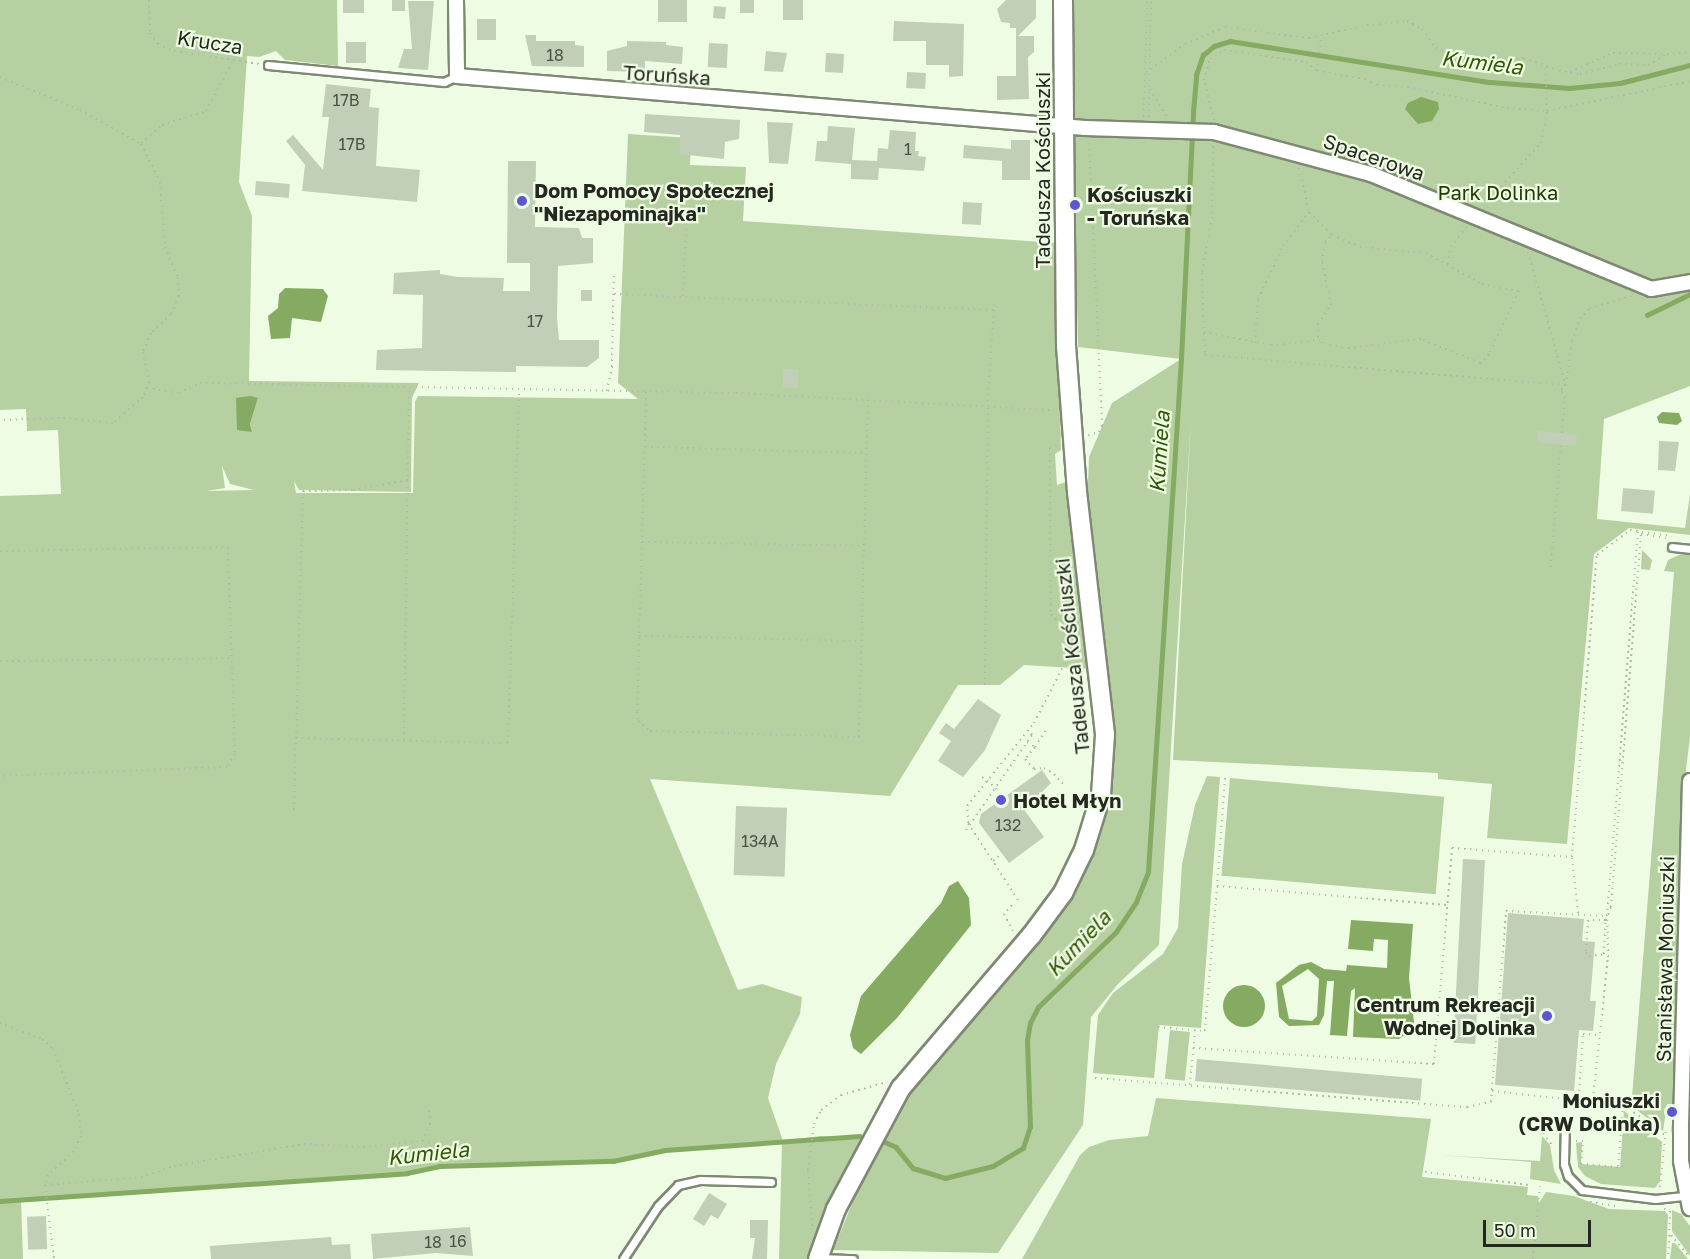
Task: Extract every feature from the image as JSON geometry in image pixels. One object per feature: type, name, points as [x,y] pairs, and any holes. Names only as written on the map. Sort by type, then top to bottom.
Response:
[{"type":"street","points":[[456,0],[457,75]]},
{"type":"street","name":"Tadeusza Kościuszki","points":[[818,1258],[836,1209],[901,1088],[1049,914],[1078,866],[1096,813],[1104,773],[1105,734],[1080,435],[1065,302],[1063,0]]},
{"type":"street","name":"Toruńska","points":[[457,75],[616,91],[1065,124]]},
{"type":"street","name":"Spacerowa","points":[[1065,124],[1085,128],[1210,131],[1294,151],[1371,174],[1650,289]]},
{"type":"street","points":[[1650,289],[1690,282]]},
{"type":"street","name":"Stanisława Moniuszki","points":[[1688,1202],[1681,1131],[1690,781]]},
{"type":"lane","name":"Toruńska","points":[[268,65],[444,82],[457,75]]},
{"type":"lane","points":[[1672,547],[1690,549]]},
{"type":"lane","points":[[1565,1122],[1564,1164],[1568,1176],[1582,1190],[1688,1202]]},
{"type":"lane","points":[[623,1259],[658,1206],[678,1185],[700,1180],[771,1182]]},
{"type":"lane","points":[[818,1258],[853,1259]]},
{"type":"path","name":"Krucza","points":[[149,0],[150,33],[158,44],[174,51],[268,65]]},
{"type":"path","points":[[1146,129],[1150,89],[1147,0]]},
{"type":"path","points":[[1146,129],[1151,0]]},
{"type":"path","points":[[1148,73],[1185,44],[1216,28],[1295,38],[1321,36],[1367,25],[1407,21],[1422,29],[1436,48],[1488,66],[1524,58],[1568,73],[1600,71],[1619,64],[1648,65],[1667,54]]},
{"type":"path","points":[[1317,71],[1321,36]]},
{"type":"path","points":[[1566,385],[1205,355],[1202,273],[1212,217],[1210,131],[1213,108],[1204,80],[1207,65],[1219,52],[1241,51],[1306,62],[1317,71],[1507,108],[1547,111],[1690,81]]},
{"type":"path","points":[[1568,73],[1612,53],[1690,52]]},
{"type":"path","points":[[141,144],[162,125],[206,111],[233,60]]},
{"type":"path","points":[[1448,264],[1457,236],[1480,218],[1497,191],[1541,142],[1547,111],[1545,65]]},
{"type":"path","points":[[0,77],[80,110],[141,144],[160,182],[165,247],[178,277],[179,296],[171,314],[151,333],[143,352],[149,382],[143,398],[114,423],[65,418],[0,420]]},
{"type":"path","points":[[1150,89],[1177,130]]},
{"type":"path","points":[[1078,645],[1051,614],[1050,448],[1080,435],[1099,432],[1102,426],[1091,152],[1085,128]]},
{"type":"path","points":[[1204,332],[1256,343],[1285,345],[1320,340],[1349,348],[1421,339],[1480,363],[1496,342],[1520,291],[1482,284],[1426,254],[1360,247],[1332,234],[1309,212],[1294,151]]},
{"type":"path","points":[[683,296],[687,209]]},
{"type":"path","points":[[1256,343],[1258,299],[1283,246],[1309,212]]},
{"type":"path","points":[[1320,340],[1318,324],[1330,305],[1322,262],[1325,242],[1332,234]]},
{"type":"path","points":[[1523,236],[1566,385]]},
{"type":"path","points":[[606,392],[612,367],[614,272]]},
{"type":"path","points":[[1562,433],[1565,398],[1561,390],[1566,385],[1572,341],[1585,312],[1650,289]]},
{"type":"path","points":[[614,294],[994,310],[988,406],[986,685]]},
{"type":"path","points":[[147,388],[179,393],[200,383],[646,392],[868,399],[1048,410]]},
{"type":"path","points":[[404,740],[409,388]]},
{"type":"path","points":[[296,738],[508,743],[519,390]]},
{"type":"path","points":[[646,392],[637,712],[643,728],[859,737],[868,399]]},
{"type":"path","points":[[1551,567],[1561,444]]},
{"type":"path","points":[[645,447],[866,453]]},
{"type":"path","points":[[294,810],[303,491],[353,490],[408,480]]},
{"type":"path","points":[[1578,913],[1572,857],[1597,555],[1630,530],[1680,538],[1641,534],[1593,1099]]},
{"type":"path","points":[[1607,918],[1588,920],[1586,952],[1589,956],[1604,954],[1607,918],[1638,531]]},
{"type":"path","points":[[642,542],[864,546]]},
{"type":"path","points":[[0,551],[228,547],[235,754],[227,767],[0,776]]},
{"type":"path","points":[[639,636],[861,641]]},
{"type":"path","points":[[966,830],[967,806],[1028,730],[1057,681],[1072,636]]},
{"type":"path","points":[[0,662],[232,658]]},
{"type":"path","points":[[968,823],[996,788],[1032,735],[1028,730]]},
{"type":"path","points":[[1046,730],[1025,759],[1034,769],[1044,768],[1054,774],[1063,784]]},
{"type":"path","points":[[1027,742],[1035,747]]},
{"type":"path","points":[[982,777],[996,788],[999,797]]},
{"type":"path","points":[[1158,1027],[1205,1030],[1225,778]]},
{"type":"path","points":[[968,823],[1018,900]]},
{"type":"path","points":[[1193,1048],[1434,1064],[1452,848],[1572,857]]},
{"type":"path","points":[[993,861],[1001,854]]},
{"type":"path","points":[[1217,886],[1447,905]]},
{"type":"path","points":[[1012,905],[1004,914],[1016,936],[1020,931]]},
{"type":"path","points":[[1095,1077],[1467,1107],[1491,1102],[1506,911],[1578,913],[1607,918]]},
{"type":"path","points":[[0,1023],[42,1039],[53,1049],[79,1114],[81,1136],[74,1151],[48,1174],[45,1186],[54,1259]]},
{"type":"path","points":[[1190,1085],[1195,1030]]},
{"type":"path","points":[[1579,1097],[1583,1034],[1599,1035]]},
{"type":"path","points":[[812,1230],[809,1155],[814,1124],[821,1110],[841,1095],[893,1082]]},
{"type":"path","points":[[1492,1091],[1579,1097],[1623,1105],[1665,1135],[1662,1186],[1655,1190]]},
{"type":"path","points":[[1574,1143],[1583,1141],[1581,1164],[1618,1167],[1623,1105]]},
{"type":"path","points":[[422,1141],[430,1124],[429,1108]]},
{"type":"path","points":[[45,1186],[141,1177],[174,1166],[279,1146],[323,1143],[363,1147],[422,1141],[465,1150]]},
{"type":"path","points":[[1574,1162],[1577,1170]]},
{"type":"path","points":[[1425,1172],[1529,1185]]},
{"type":"path","points":[[1533,1259],[1540,1186]]},
{"type":"path","points":[[1668,1259],[1670,1211]]},
{"type":"path","points":[[1670,1234],[1690,1258]]},
{"type":"green space","points":[[0,0],[337,0],[338,66],[285,60],[276,51],[259,57],[247,56],[239,182],[252,216],[249,381],[419,383],[412,398],[411,492],[299,490],[294,481],[296,493],[413,493],[415,402],[418,396],[638,399],[618,383],[628,134],[691,138],[690,165],[746,167],[743,221],[1057,243],[1061,450],[1055,454],[1057,485],[1068,481],[1090,669],[1024,665],[1000,685],[958,685],[890,796],[650,779],[738,990],[762,984],[802,997],[800,1014],[776,1064],[768,1098],[783,1141],[820,1136],[864,1137],[840,1184],[811,1259],[779,1259],[782,1142],[665,1150],[613,1161],[440,1166],[407,1173],[21,1199],[23,1259],[0,1259],[0,496],[61,494],[58,430],[27,431],[26,409],[0,410]],"holes":[[[258,398],[250,424],[252,431],[236,399]],[[222,466],[230,484],[254,490],[206,491],[225,488]]]},
{"type":"green space","name":"Park Dolinka","points":[[1070,0],[1690,0],[1690,386],[1604,419],[1597,519],[1685,528],[1690,495],[1690,535],[1629,528],[1594,554],[1567,844],[1487,838],[1492,784],[1438,779],[1438,773],[1173,760],[1191,419],[1159,945],[1118,984],[1091,1017],[1083,1125],[998,1253],[833,1250],[854,1199],[850,1196],[909,1091],[1059,913],[1089,864],[1109,798],[1113,737],[1087,511],[1089,457],[1112,403],[1181,359],[1078,347]]},
{"type":"green space","points":[[1642,550],[1652,560],[1650,570],[1641,569]]},
{"type":"green space","points":[[1681,554],[1690,555],[1690,736],[1683,795],[1676,1104],[1667,1104],[1663,1131],[1622,1098],[1632,1097],[1674,572],[1664,571],[1668,560]]},
{"type":"green space","points":[[1207,776],[1220,777],[1201,1028],[1159,1025],[1154,1078],[1093,1073],[1098,1015],[1113,993],[1163,954],[1178,928],[1182,864],[1195,805]]},
{"type":"green space","points":[[1230,778],[1444,797],[1436,894],[1221,876]]},
{"type":"green space","points":[[1170,1030],[1190,1032],[1185,1081],[1165,1079]]},
{"type":"green space","points":[[1690,1035],[1690,1152],[1687,1154]]},
{"type":"green space","points":[[1156,1098],[1431,1119],[1422,1177],[1528,1187],[1527,1195],[1538,1196],[1539,1203],[1546,1192],[1574,1196],[1609,1209],[1665,1211],[1668,1215],[1666,1259],[1022,1259],[1080,1155],[1089,1147],[1109,1140],[1148,1136]]},
{"type":"green space","points":[[1624,1111],[1662,1142],[1660,1181],[1655,1188],[1601,1184],[1585,1176],[1578,1167],[1576,1143],[1582,1142],[1581,1164],[1620,1167]]},
{"type":"green space","points":[[1542,1136],[1550,1145],[1554,1170],[1561,1184],[1530,1179],[1531,1162],[1439,1155],[1540,1161]]},
{"type":"green space","points":[[1672,1210],[1681,1214],[1690,1226],[1690,1256],[1672,1231]]},
{"type":"green space","points":[[1672,1243],[1675,1243],[1688,1259],[1670,1259]]},
{"type":"shaded area","points":[[1421,97],[1438,102],[1439,109],[1432,121],[1418,124],[1405,109],[1408,103]]},
{"type":"shaded area","points":[[285,288],[323,289],[328,296],[321,322],[292,318],[290,338],[271,339],[268,316],[278,308],[279,294]]},
{"type":"shaded area","points":[[250,396],[258,398],[250,424],[252,432],[237,430],[236,398]]},
{"type":"shaded area","points":[[1662,412],[1679,413],[1682,421],[1677,425],[1659,423],[1657,417]]},
{"type":"shaded area","points":[[958,881],[969,898],[971,925],[897,1018],[861,1054],[853,1048],[850,1035],[861,996],[941,903],[949,886]]},
{"type":"shaded area","points":[[1351,920],[1413,924],[1409,978],[1414,1022],[1412,1030],[1399,1039],[1353,1037],[1355,988],[1351,991],[1347,1036],[1330,1035],[1334,981],[1327,981],[1324,1015],[1319,1025],[1289,1026],[1279,1017],[1276,983],[1299,965],[1311,962],[1324,969],[1346,971],[1347,965],[1387,968],[1388,940],[1374,939],[1373,951],[1348,949]],"holes":[[[1308,969],[1319,979],[1317,1016],[1312,1021],[1289,1019],[1282,986]]]},
{"type":"shaded area","points":[[1244,985],[1259,991],[1265,1006],[1259,1021],[1244,1027],[1229,1021],[1223,1006],[1229,991]]},
{"type":"building","points":[[343,0],[364,0],[364,13],[343,13]]},
{"type":"building","points":[[392,0],[405,0],[405,11],[392,11]]},
{"type":"building","points":[[658,0],[687,0],[687,22],[658,22]]},
{"type":"building","points":[[740,0],[754,0],[754,13],[740,13]]},
{"type":"building","points":[[783,0],[803,0],[803,20],[783,20]]},
{"type":"building","points":[[1006,0],[1036,0],[1036,18],[1018,36],[1034,36],[1034,52],[1028,57],[1029,99],[997,100],[997,76],[1016,76],[1016,28],[1010,28],[1010,23],[1001,22],[997,9]]},
{"type":"building","points":[[408,1],[434,1],[428,70],[398,68],[404,49],[412,49]]},
{"type":"building","points":[[714,6],[726,7],[725,19],[713,18]]},
{"type":"building","points":[[477,19],[496,19],[496,40],[477,40]]},
{"type":"building","points":[[894,21],[964,24],[963,76],[949,77],[949,65],[926,65],[926,41],[893,41]]},
{"type":"building","points":[[525,35],[536,35],[536,41],[575,41],[575,45],[584,46],[584,67],[532,66]]},
{"type":"building","points":[[627,41],[666,42],[666,45],[683,47],[682,64],[645,61],[645,72],[607,71],[607,51],[627,46]]},
{"type":"building","points":[[346,42],[366,42],[366,63],[346,63]]},
{"type":"building","points":[[709,43],[728,44],[727,68],[708,67]]},
{"type":"building","points":[[766,51],[787,53],[783,72],[764,71]]},
{"type":"building","points":[[826,53],[844,54],[843,73],[825,72]]},
{"type":"building","points":[[907,72],[926,73],[925,89],[906,88]]},
{"type":"building","points":[[326,84],[371,89],[369,107],[379,108],[376,166],[420,170],[417,202],[302,191],[305,165],[286,141],[293,135],[323,170],[329,117],[322,117]]},
{"type":"building","points":[[645,114],[740,120],[739,139],[725,142],[724,159],[680,154],[680,135],[644,132]]},
{"type":"building","points":[[767,122],[793,123],[788,164],[769,163]]},
{"type":"building","points":[[828,126],[855,128],[852,160],[877,161],[878,148],[888,149],[890,130],[916,132],[915,151],[919,151],[918,156],[926,157],[924,171],[879,168],[878,180],[851,179],[851,164],[815,161],[817,141],[827,141]]},
{"type":"building","points":[[1011,140],[1030,140],[1030,180],[1002,180],[1002,161],[963,158],[964,145],[1011,149]]},
{"type":"building","points":[[508,161],[536,161],[535,227],[579,228],[582,238],[593,238],[593,263],[558,266],[557,317],[559,340],[599,340],[599,358],[587,367],[516,366],[516,372],[376,370],[377,350],[422,348],[423,295],[393,294],[394,273],[440,270],[440,274],[458,277],[504,278],[503,291],[530,291],[530,263],[507,263]]},
{"type":"building","points":[[256,181],[290,184],[289,198],[255,195]]},
{"type":"building","points":[[963,202],[982,203],[981,225],[962,224]]},
{"type":"building","points":[[581,290],[592,290],[592,301],[581,301]]},
{"type":"building","points":[[783,369],[798,369],[798,388],[783,388]]},
{"type":"building","points":[[1538,431],[1577,435],[1576,446],[1537,442]]},
{"type":"building","points":[[1659,441],[1679,442],[1675,471],[1658,470]]},
{"type":"building","points":[[1623,488],[1655,491],[1653,514],[1621,511]]},
{"type":"building","points":[[978,699],[1001,715],[985,750],[963,777],[938,761],[951,741],[939,733],[946,723],[954,729]]},
{"type":"building","points":[[1042,770],[1051,783],[1039,795],[1042,800],[1025,811],[1044,837],[1009,863],[979,823],[981,814]]},
{"type":"building","points":[[736,806],[787,808],[785,877],[734,875]]},
{"type":"building","points":[[1463,859],[1485,860],[1475,1044],[1453,1043]]},
{"type":"building","name":"Centrum Rekreacji Wodnej Dolinka","points":[[1508,913],[1584,919],[1582,941],[1595,942],[1590,1001],[1596,1001],[1593,1031],[1579,1030],[1574,1091],[1495,1085]]},
{"type":"building","points":[[1197,1059],[1422,1079],[1420,1101],[1195,1081]]},
{"type":"building","points":[[709,1193],[727,1204],[718,1219],[711,1215],[704,1226],[693,1219]]},
{"type":"building","points":[[46,1216],[47,1249],[28,1250],[27,1217]]},
{"type":"building","points":[[750,1220],[768,1220],[767,1259],[752,1259],[755,1238],[750,1238]]},
{"type":"building","points":[[470,1227],[473,1256],[436,1253],[373,1259],[371,1234]]},
{"type":"building","points":[[331,1237],[332,1245],[350,1244],[351,1259],[211,1259],[210,1246]]},
{"type":"waterway","name":"Kumiela","points":[[885,1142],[896,1147],[913,1168],[945,1178],[993,1166],[1023,1148],[1030,1127],[1027,1040],[1030,1023],[1038,1007],[1116,932],[1136,902],[1148,872],[1181,359],[1193,112],[1196,75],[1203,55],[1214,46],[1230,41],[1490,82],[1569,88],[1620,83],[1690,65]]},
{"type":"waterway","points":[[1647,315],[1690,294]]},
{"type":"waterway","name":"Kumiela","points":[[0,1201],[407,1173],[440,1166],[613,1161],[665,1150],[859,1136]]},
{"type":"place","name":"Dom Pomocy Społecznej \"Niezapominajka\"","points":[[522,201]]},
{"type":"place","name":"Kościuszki - Toruńska","points":[[1075,205]]},
{"type":"place","name":"Hotel Młyn","points":[[1001,800]]},
{"type":"place","name":"Centrum Rekreacji Wodnej Dolinka","points":[[1547,1016]]},
{"type":"place","name":"Moniuszki (CRW Dolinka)","points":[[1672,1112]]}]
